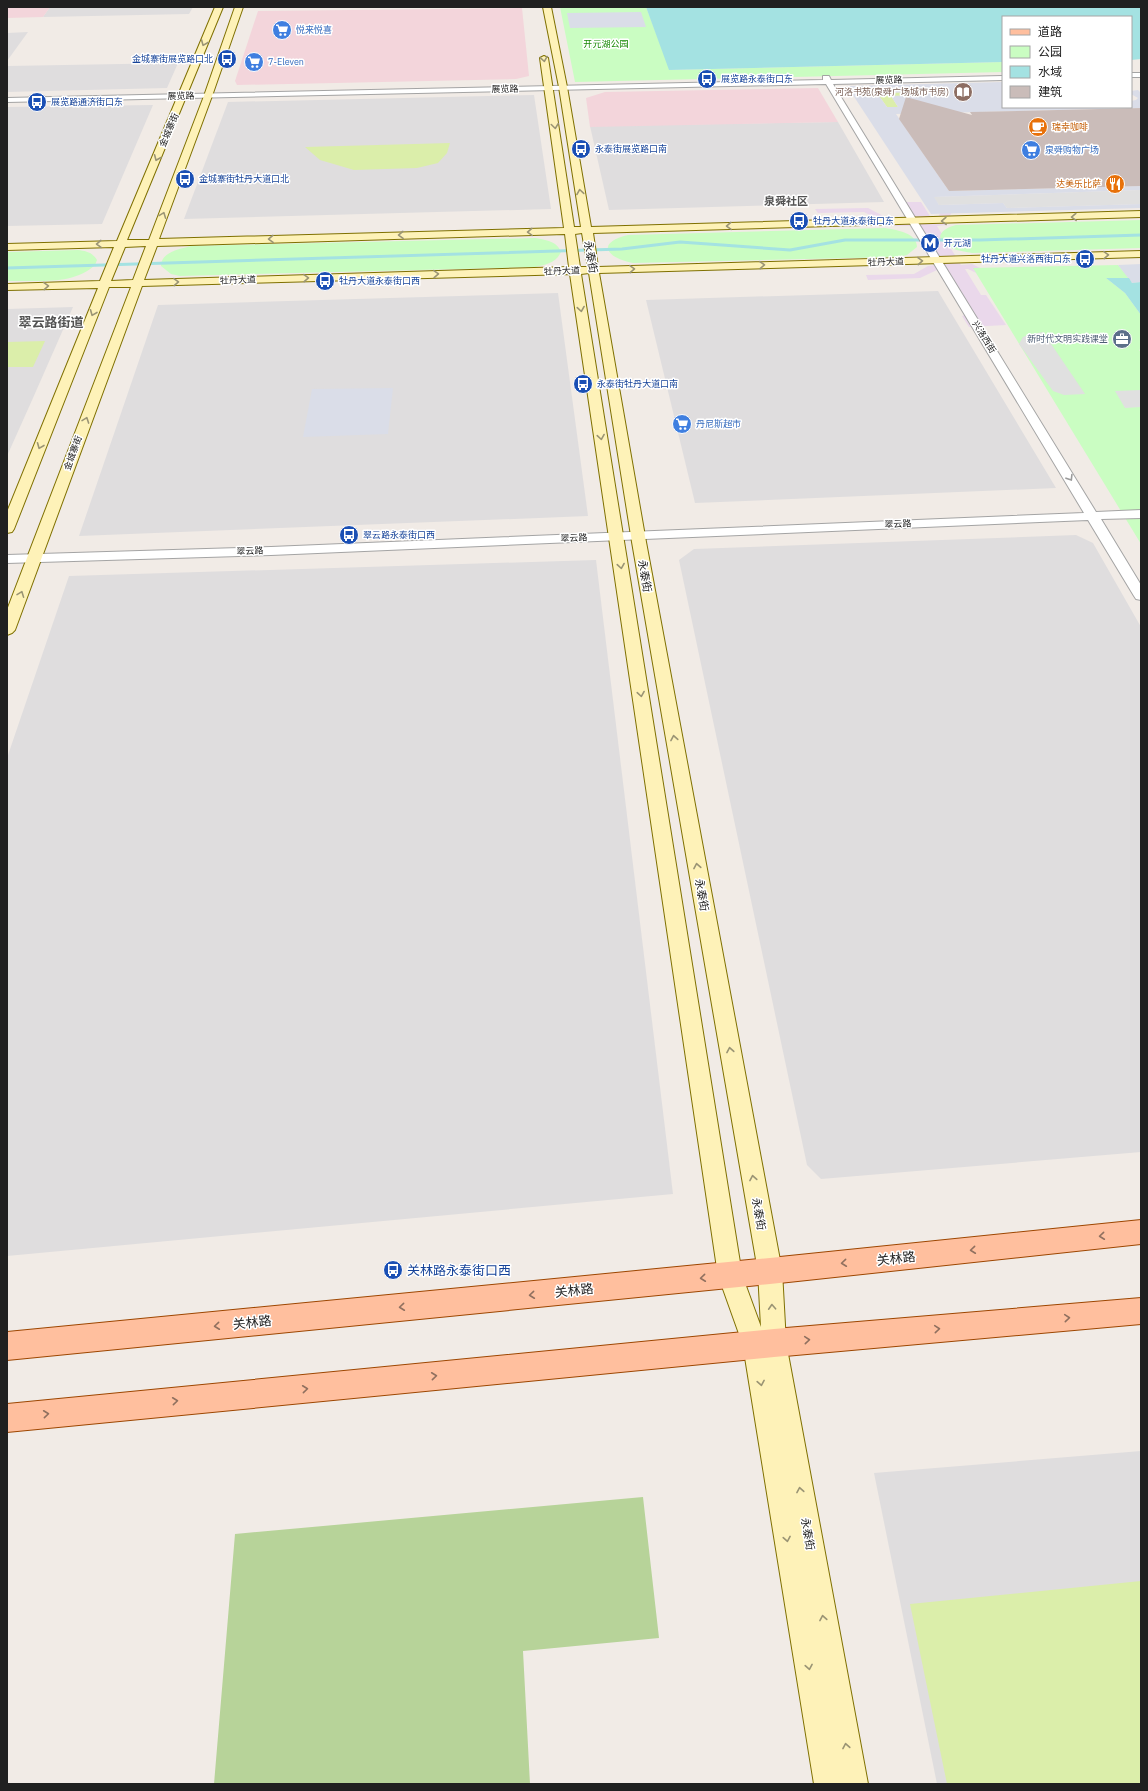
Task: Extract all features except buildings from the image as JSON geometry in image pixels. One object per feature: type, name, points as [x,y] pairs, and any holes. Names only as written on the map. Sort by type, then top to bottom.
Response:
[{"type":"main road","name":"金城寨街","points":[[106,280],[219,7]]},
{"type":"main road","points":[[151,247],[209,94],[239,7]]},
{"type":"main road","name":"永泰街","points":[[547,7],[562,86],[639,539],[770,1271],[764,1344],[829,1784]]},
{"type":"main road","name":"永泰街","points":[[543,53],[730,1275],[764,1344],[853,1784]]},
{"type":"main road","points":[[7,247],[119,248],[570,235],[918,221],[1141,214]]},
{"type":"main road","name":"金城寨街","points":[[7,630],[151,247]]},
{"type":"main road","name":"牡丹大道","points":[[7,287],[106,280],[575,265],[941,261],[1141,254]]},
{"type":"main road","points":[[7,528],[106,280]]},
{"type":"main road","name":"关林路","points":[[7,1346],[770,1271],[1141,1232]]},
{"type":"main road","points":[[7,1418],[764,1344],[1141,1311]]},
{"type":"street","name":"展览路","points":[[7,97],[209,94],[1002,75]]},
{"type":"street","name":"展览路","points":[[830,80],[1002,78]]},
{"type":"street","name":"兴洛西街","points":[[830,80],[1101,520],[1141,577]]},
{"type":"street","name":"展览路","points":[[7,100],[184,94]]},
{"type":"street","name":"翠云路","points":[[1101,520],[1141,514]]},
{"type":"street","name":"兴洛西街","points":[[1101,520],[1141,596]]},
{"type":"street","name":"翠云路","points":[[7,566],[33,562],[1101,520],[1141,522]]},
{"type":"street","name":"翠云路","points":[[7,559],[33,562]]},
{"type":"shaded area","points":[[7,7],[50,7],[43,17],[7,18]]},
{"type":"shaded area","points":[[50,7],[193,7],[189,14],[43,17]]},
{"type":"shaded area","points":[[522,8],[529,76],[516,79],[237,85],[235,81],[258,11]]},
{"type":"shaded area","points":[[641,12],[646,27],[570,28],[567,13]]},
{"type":"shaded area","points":[[28,32],[7,61],[7,33]]},
{"type":"shaded area","points":[[178,63],[167,88],[7,92],[8,66]]},
{"type":"shaded area","points":[[1002,82],[1002,108],[1132,108],[1132,101],[1138,98],[1132,95],[1132,91],[1138,90],[1141,93],[1141,108],[896,114],[949,191],[1141,186],[1141,190],[934,197],[939,205],[1003,203],[1007,208],[1141,204],[1141,208],[931,214],[847,86]],"holes":[[[920,92],[922,95],[891,96],[898,107],[887,107],[877,93]]]},
{"type":"shaded area","points":[[818,88],[838,122],[590,127],[586,98],[605,92]]},
{"type":"shaded area","points":[[534,95],[551,209],[184,219],[228,102]]},
{"type":"shaded area","points":[[153,105],[102,224],[7,226],[7,107]]},
{"type":"shaded area","points":[[838,122],[884,202],[609,210],[590,126]]},
{"type":"shaded area","points":[[1141,190],[1141,204],[1007,208],[1003,203],[939,205],[933,197]]},
{"type":"shaded area","points":[[897,202],[921,202],[933,221],[936,221],[944,206],[953,209],[946,225],[937,226],[961,265],[972,264],[1004,280],[1001,285],[968,269],[965,269],[981,295],[986,295],[1006,325],[969,327],[962,316],[965,315],[937,270],[920,278],[868,280],[866,275],[914,274],[928,266],[935,265],[911,226],[891,226],[864,212],[818,213],[815,209],[868,208],[895,222],[908,221]]},
{"type":"shaded area","points":[[1141,264],[1141,282],[1132,283],[1118,265]]},
{"type":"shaded area","points":[[938,291],[1056,488],[695,503],[646,300]]},
{"type":"shaded area","points":[[558,293],[588,516],[79,536],[158,305]]},
{"type":"shaded area","points":[[73,307],[33,398],[7,456],[7,309]]},
{"type":"shaded area","points":[[1043,332],[1085,394],[1064,395],[1053,391],[1019,344],[1023,337]]},
{"type":"shaded area","points":[[393,388],[388,434],[303,437],[312,389]]},
{"type":"shaded area","points":[[1141,390],[1141,407],[1125,408],[1115,391]]},
{"type":"shaded area","points":[[1076,535],[1093,543],[1141,627],[1141,1152],[821,1179],[807,1165],[679,560],[694,549]]},
{"type":"shaded area","points":[[596,560],[673,1194],[7,1256],[7,758],[69,576]]},
{"type":"shaded area","points":[[1141,1451],[1141,1784],[937,1784],[874,1473]]},
{"type":"green space","name":"开元湖公园","points":[[560,7],[646,7],[670,70],[1002,62],[1002,72],[575,82]]},
{"type":"green space","points":[[920,92],[922,95],[891,96],[898,107],[887,107],[877,93]]},
{"type":"green space","points":[[450,143],[447,153],[438,163],[417,168],[354,170],[320,160],[305,147]]},
{"type":"green space","points":[[1141,220],[1141,248],[972,253],[949,247],[940,236],[945,230],[956,225]]},
{"type":"green space","points":[[885,228],[910,235],[914,238],[917,247],[907,255],[898,257],[633,263],[617,258],[608,250],[608,246],[611,242],[628,235]]},
{"type":"green space","points":[[535,238],[547,240],[557,245],[561,252],[559,256],[550,263],[535,267],[180,276],[171,274],[161,266],[164,257],[168,254],[191,246]]},
{"type":"green space","points":[[78,250],[89,252],[97,260],[95,265],[86,272],[65,279],[7,281],[7,252]]},
{"type":"green space","points":[[1118,265],[1129,278],[1106,278],[1125,293],[1141,315],[1141,349],[1139,350],[1141,352],[1141,544],[973,268]]},
{"type":"green space","points":[[45,341],[33,367],[7,367],[7,342]]},
{"type":"green space","points":[[643,1497],[659,1638],[523,1651],[530,1784],[214,1784],[235,1534]]},
{"type":"green space","points":[[1141,1581],[1141,1784],[947,1784],[910,1604]]},
{"type":"water","points":[[646,7],[1141,7],[1141,59],[1132,60],[1132,16],[1002,16],[1002,62],[669,70]]},
{"type":"water","points":[[1106,278],[1129,278],[1132,283],[1141,282],[1141,315],[1125,293]]},
{"type":"waterway","points":[[7,268],[622,249],[680,242],[790,250],[845,240],[980,240],[1141,235]]},
{"type":"place","name":"悦来悦喜","points":[[282,30]]},
{"type":"place","name":"金城寨街展览路口北","points":[[227,59]]},
{"type":"place","name":"7-Eleven","points":[[254,62]]},
{"type":"place","name":"展览路永泰街口东","points":[[707,79]]},
{"type":"place","name":"河洛书苑(泉舜广场城市书房)","points":[[963,92]]},
{"type":"place","name":"展览路通济街口东","points":[[37,102]]},
{"type":"place","name":"瑞幸咖啡","points":[[1038,127]]},
{"type":"place","name":"永泰街展览路口南","points":[[581,149]]},
{"type":"place","name":"泉舜购物广场","points":[[1031,150]]},
{"type":"place","name":"金城寨街牡丹大道口北","points":[[185,179]]},
{"type":"place","name":"达美乐比萨","points":[[1115,184]]},
{"type":"place","name":"牡丹大道永泰街口东","points":[[799,221]]},
{"type":"place","name":"开元湖","points":[[930,243]]},
{"type":"place","name":"牡丹大道兴洛西街口东","points":[[1085,259]]},
{"type":"place","name":"牡丹大道永泰街口西","points":[[325,281]]},
{"type":"place","name":"新时代文明实践课堂","points":[[1122,339]]},
{"type":"place","name":"永泰街牡丹大道口南","points":[[583,384]]},
{"type":"place","name":"丹尼斯超市","points":[[682,424]]},
{"type":"place","name":"翠云路永泰街口西","points":[[349,535]]},
{"type":"place","name":"关林路永泰街口西","points":[[393,1270]]},
{"type":"district","name":"泉舜社区","points":[[786,201]]},
{"type":"district","name":"翠云路街道","points":[[51,322]]}]
